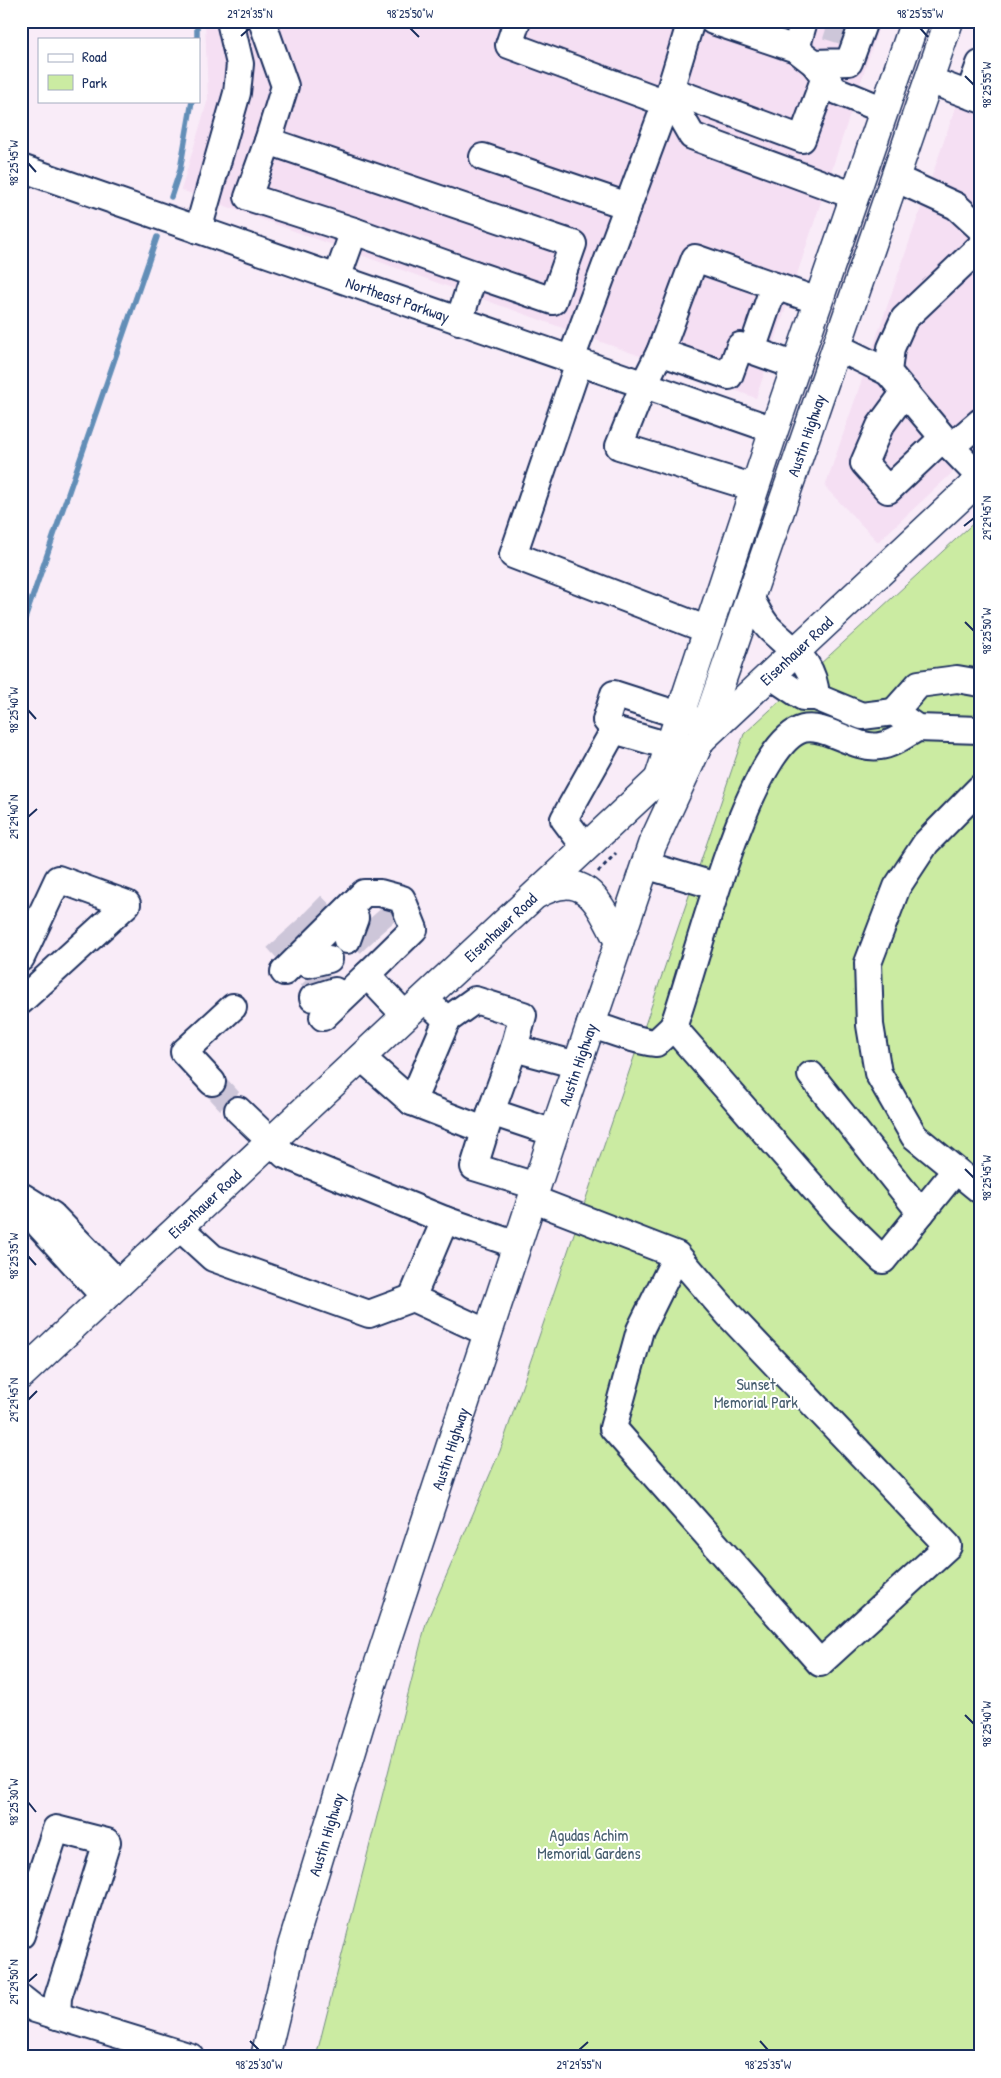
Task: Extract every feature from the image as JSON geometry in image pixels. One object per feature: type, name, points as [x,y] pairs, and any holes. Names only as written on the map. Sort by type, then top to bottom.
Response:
[{"type":"main road","name":"Austin Highway","points":[[649,855],[658,778],[774,430],[915,21]]},
{"type":"main road","name":"Austin Highway","points":[[266,2057],[292,1946],[373,1681],[576,1066],[649,855],[704,730],[949,21]]},
{"type":"main road","name":"Eisenhauer Road","points":[[21,1376],[658,778],[704,730],[770,675],[980,478]]},
{"type":"main road","points":[[533,896],[550,886],[580,885],[595,897],[619,942]]},
{"type":"street","points":[[198,230],[237,93],[240,64],[230,21]]},
{"type":"street","points":[[262,21],[285,86],[248,196],[553,301],[574,244],[268,141]]},
{"type":"street","points":[[691,21],[668,96],[575,360],[513,555],[708,630]]},
{"type":"street","points":[[713,21],[811,63],[849,62],[836,27]]},
{"type":"street","points":[[512,24],[509,45],[802,139],[811,63],[836,27]]},
{"type":"street","points":[[811,63],[835,90],[884,110]]},
{"type":"street","points":[[929,80],[974,97],[980,64]]},
{"type":"street","points":[[668,96],[692,136],[855,196]]},
{"type":"street","points":[[483,157],[628,206]]},
{"type":"street","name":"Northeast Parkway","points":[[21,168],[774,430]]},
{"type":"street","points":[[895,178],[956,206],[980,228]]},
{"type":"street","points":[[337,278],[354,231]]},
{"type":"street","points":[[888,372],[891,348],[904,319],[980,247]]},
{"type":"street","points":[[755,488],[619,446],[644,384],[660,352],[695,258],[818,301]]},
{"type":"street","points":[[459,321],[474,274]]},
{"type":"street","points":[[752,350],[774,286]]},
{"type":"street","points":[[660,352],[729,376],[740,346],[796,366]]},
{"type":"street","points":[[837,347],[888,372],[947,443],[980,478]]},
{"type":"street","points":[[905,392],[880,426],[864,462],[888,490],[947,443],[980,422]]},
{"type":"street","points":[[750,598],[769,628],[796,651],[812,675],[816,697]]},
{"type":"street","points":[[770,675],[803,697],[816,697],[862,716],[894,712],[919,684],[957,679],[980,683]]},
{"type":"street","points":[[669,746],[614,730],[606,720],[614,694],[679,716],[704,730]]},
{"type":"street","points":[[894,712],[917,728]]},
{"type":"street","points":[[590,1026],[611,1030],[638,1042],[656,1043],[673,1027],[694,966],[716,886],[748,802],[770,759],[786,741],[803,729],[824,730],[853,743],[880,746],[917,728],[980,730]]},
{"type":"street","points":[[585,847],[564,819],[614,730]]},
{"type":"street","points":[[980,788],[926,843],[897,887],[868,963],[870,1025],[878,1072],[914,1136],[955,1172],[980,1190]]},
{"type":"street","points":[[649,855],[716,886]]},
{"type":"street","points":[[21,958],[58,879],[127,904],[21,1001]]},
{"type":"street","points":[[336,955],[415,1006],[447,1020]]},
{"type":"street","points":[[412,1102],[447,1020],[475,1000],[523,1015],[514,1048],[474,1167],[677,1254],[728,1314],[948,1546],[820,1663],[614,1428],[640,1330],[677,1254]]},
{"type":"street","points":[[212,1082],[184,1052],[233,1007]]},
{"type":"street","points":[[673,1027],[839,1217],[883,1260],[955,1172]]},
{"type":"street","points":[[514,1048],[576,1066]]},
{"type":"street","points":[[361,1056],[412,1102],[488,1121],[554,1133]]},
{"type":"street","points":[[811,1075],[921,1213]]},
{"type":"street","points":[[238,1110],[285,1154],[445,1220],[517,1244]]},
{"type":"street","points":[[22,1196],[52,1216],[112,1291]]},
{"type":"street","points":[[412,1298],[445,1220]]},
{"type":"street","points":[[179,1227],[214,1258],[370,1314],[412,1298],[488,1333]]},
{"type":"street","points":[[21,1935],[56,1829],[107,1842],[58,1997],[57,2016]]},
{"type":"street","points":[[21,1998],[35,2008],[57,2016],[191,2057]]},
{"type":"path","points":[[595,876],[620,848]]},
{"type":"shaded area","points":[[205,21],[881,21],[756,398],[181,190],[208,99]]},
{"type":"shaded area","points":[[980,36],[980,447],[878,542],[825,487]]},
{"type":"green space","name":"Sunset Memorial Park","points":[[980,517],[980,2050],[972,2057],[316,2057],[426,1623],[500,1451],[744,734]]},
{"type":"waterway","points":[[197,21],[197,38]]},
{"type":"waterway","points":[[171,197],[180,170],[192,102]]},
{"type":"waterway","points":[[21,630],[157,237]]},
{"type":"tunnel","points":[[827,26],[849,33]]},
{"type":"tunnel","points":[[312,905],[322,915]]},
{"type":"tunnel","points":[[376,913],[388,927]]},
{"type":"tunnel","points":[[295,922],[304,932]]},
{"type":"tunnel","points":[[357,930],[370,944]]},
{"type":"tunnel","points":[[277,939],[286,949]]},
{"type":"tunnel","points":[[310,976],[323,989]]},
{"type":"tunnel","points":[[212,1082],[238,1110]]},
{"type":"park label","name":"Agudas Achim Memorial Gardens","points":[[589,1844]]}]
